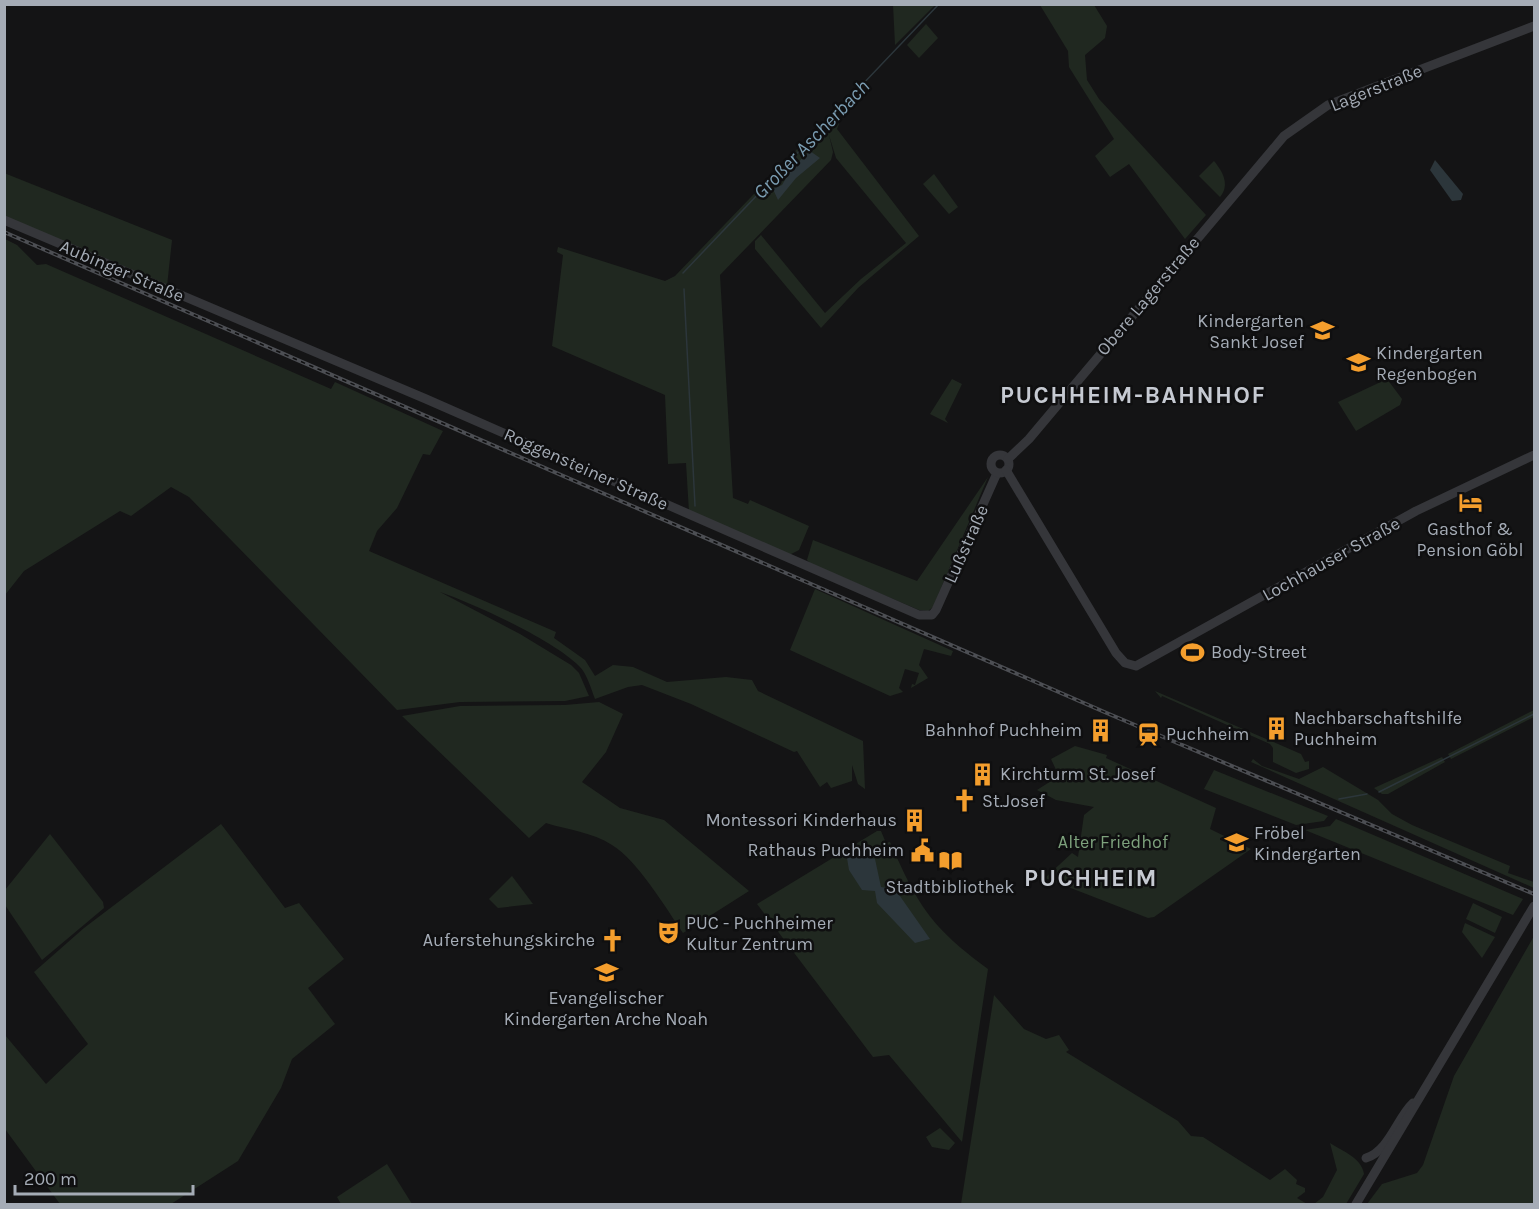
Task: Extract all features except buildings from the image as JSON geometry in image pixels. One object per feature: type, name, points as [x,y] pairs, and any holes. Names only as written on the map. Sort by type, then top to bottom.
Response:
[{"type":"street","name":"Lagerstraße","points":[[1241,186],[1284,136],[1328,105],[1534,26]]},
{"type":"street","name":"Obere Lagerstraße","points":[[1002,471],[991,466],[993,458],[1001,455],[1008,459],[1029,439],[1241,186]]},
{"type":"street","name":"Aubinger Straße","points":[[4,220],[239,321]]},
{"type":"street","name":"Roggensteiner Straße","points":[[239,321],[426,399],[919,615],[932,615]]},
{"type":"street","name":"Lochhauser Straße","points":[[1002,471],[1116,653],[1130,665],[1144,663],[1416,511],[1534,455]]},
{"type":"street","points":[[1002,471],[1008,459]]},
{"type":"street","name":"Lußstraße","points":[[932,615],[1002,471]]},
{"type":"street","points":[[1356,1204],[1534,906]]},
{"type":"street","points":[[1366,1158],[1379,1151],[1404,1112],[1422,1095]]},
{"type":"green space","points":[[893,4],[935,4],[935,5],[895,45]]},
{"type":"green space","points":[[1040,5],[1094,5],[1107,26],[1105,38],[1085,55],[1087,80],[1099,99],[1206,215],[1185,239],[1129,164],[1110,177],[1095,156],[1114,139],[1069,67],[1068,51]]},
{"type":"green space","points":[[926,24],[938,38],[919,58],[907,45]]},
{"type":"green space","points":[[829,116],[839,124],[837,129],[919,236],[858,288],[821,328],[755,249],[755,241],[761,235],[825,313],[861,279],[906,243],[836,158],[829,135],[833,152],[831,160],[720,275],[733,498],[748,504],[750,500],[809,526],[799,550],[789,555],[689,512],[686,463],[668,464],[665,395],[552,346],[563,255],[557,252],[558,247],[665,281],[675,276]]},
{"type":"green space","points":[[1214,161],[1225,183],[1220,197],[1199,176]]},
{"type":"green space","points":[[4,173],[172,240],[167,286],[5,217]]},
{"type":"green space","points":[[934,174],[958,207],[949,214],[923,184]]},
{"type":"green space","points":[[5,239],[17,245],[37,265],[46,264],[331,389],[335,382],[443,431],[430,455],[423,454],[397,508],[377,531],[369,551],[556,632],[554,638],[585,660],[595,676],[613,665],[633,667],[667,682],[726,677],[752,680],[758,691],[863,741],[865,789],[858,784],[852,765],[852,781],[831,788],[827,782],[820,787],[797,751],[794,752],[691,704],[642,685],[628,687],[595,699],[584,673],[567,656],[533,634],[440,592],[520,634],[571,665],[579,673],[589,696],[565,701],[460,702],[397,710],[189,497],[171,487],[131,516],[120,511],[24,571],[5,595]]},
{"type":"green space","points":[[952,379],[962,384],[945,419],[948,423],[930,414]]},
{"type":"green space","points":[[1387,379],[1402,399],[1400,405],[1356,431],[1338,402]]},
{"type":"green space","points":[[988,477],[933,607],[928,611],[919,610],[811,564],[807,560],[813,540],[917,581]]},
{"type":"green space","points":[[815,589],[953,651],[951,656],[924,649],[919,665],[928,678],[911,688],[912,684],[915,685],[919,673],[905,669],[899,688],[903,692],[890,696],[790,650]]},
{"type":"green space","points":[[1155,691],[1301,754],[1305,762],[1309,761],[1309,769],[1296,773],[1273,762],[1273,748],[1270,744],[1162,696],[1161,698]]},
{"type":"green space","points":[[599,702],[623,714],[606,752],[582,782],[620,808],[664,820],[749,891],[683,933],[650,885],[622,852],[596,837],[546,823],[529,838],[402,716],[460,706],[565,705]]},
{"type":"green space","points":[[1534,710],[1534,717],[1451,759],[1448,754]]},
{"type":"green space","name":"Alter Friedhof","points":[[1075,746],[1107,755],[1106,758],[1216,808],[1210,829],[1251,849],[1154,917],[1148,918],[1045,878],[1072,853],[1078,857],[1084,815],[1094,807],[1056,800],[1037,790],[1059,776],[1051,759]]},
{"type":"green space","points":[[1442,757],[1445,762],[1388,794],[1382,794],[1374,788]]},
{"type":"green space","points":[[1253,759],[1262,766],[1299,779],[1323,767],[1378,800],[1392,814],[1412,825],[1510,866],[1508,873],[1534,882],[1534,888],[1251,762]]},
{"type":"green space","points":[[1214,770],[1328,816],[1324,821],[1296,825],[1204,789]]},
{"type":"green space","points":[[1336,819],[1523,899],[1513,915],[1305,830],[1330,826]]},
{"type":"green space","points":[[221,824],[285,908],[299,903],[344,959],[308,988],[335,1024],[292,1059],[281,1088],[238,1161],[171,1204],[60,1204],[5,1129],[5,1035],[46,1084],[88,1044],[34,972],[84,928]]},
{"type":"green space","points":[[877,831],[881,831],[886,843],[890,842],[909,883],[928,914],[953,940],[988,969],[962,1142],[889,1055],[873,1057],[757,904]]},
{"type":"green space","points":[[50,834],[103,902],[104,908],[42,960],[5,905],[5,890]]},
{"type":"green space","points":[[512,876],[533,904],[498,908],[489,899]]},
{"type":"green space","points":[[1473,903],[1502,917],[1495,933],[1466,919]]},
{"type":"green space","points":[[1465,923],[1495,937],[1482,958],[1462,932]]},
{"type":"green space","points":[[1534,936],[1534,1204],[1367,1204],[1382,1184],[1417,1173],[1423,1165],[1454,1076]]},
{"type":"green space","points":[[994,995],[1024,1029],[1046,1039],[1059,1035],[1069,1050],[1066,1052],[1178,1121],[1191,1136],[1203,1137],[1270,1180],[1285,1169],[1297,1180],[1296,1184],[1305,1188],[1305,1192],[1297,1198],[1307,1204],[961,1204]]},
{"type":"green space","points":[[940,1128],[955,1143],[949,1150],[932,1147],[926,1137]]},
{"type":"green space","points":[[1330,1143],[1356,1159],[1364,1174],[1346,1204],[1314,1204],[1323,1197],[1337,1170]]},
{"type":"green space","points":[[387,1164],[412,1204],[341,1204],[337,1197]]},
{"type":"shaded area","points":[[810,151],[820,158],[796,178],[778,200],[773,189],[782,185],[792,168]]},
{"type":"shaded area","points":[[1435,160],[1463,194],[1461,200],[1452,201],[1430,170]]},
{"type":"shaded area","points":[[859,855],[875,859],[881,887],[895,889],[930,939],[915,943],[877,903],[875,891],[862,890],[849,870],[847,858]]},
{"type":"waterway","name":"Großer Ascherbach","points":[[683,273],[939,4]]},
{"type":"waterway","name":"Großer Ascherbach","points":[[684,289],[695,506]]},
{"type":"waterway","points":[[1379,792],[1534,714]]},
{"type":"waterway","points":[[1339,799],[1367,794]]},
{"type":"railway","points":[[4,232],[1109,714],[1534,894]]},
{"type":"place","name":"Kindergarten Sankt Josef","points":[[1322,331]]},
{"type":"place","name":"Kindergarten Regenbogen","points":[[1358,363]]},
{"type":"place","name":"Gasthof & Pension Göbl","points":[[1470,503]]},
{"type":"place","name":"Body-Street","points":[[1193,652]]},
{"type":"place","name":"Nachbarschaftshilfe Puchheim","points":[[1276,728]]},
{"type":"place","name":"Bahnhof Puchheim","points":[[1100,730]]},
{"type":"place","name":"Puchheim","points":[[1148,734]]},
{"type":"place","name":"Kirchturm St. Josef","points":[[982,774]]},
{"type":"place","name":"St.Josef","points":[[964,801]]},
{"type":"place","name":"Montessori Kinderhaus","points":[[915,820]]},
{"type":"place","name":"Fröbel Kindergarten","points":[[1236,843]]},
{"type":"place","name":"Rathaus Puchheim","points":[[922,850]]},
{"type":"place","name":"Stadtbibliothek","points":[[950,861]]},
{"type":"place","name":"PUC - Puchheimer Kultur Zentrum","points":[[668,933]]},
{"type":"place","name":"Auferstehungskirche","points":[[613,940]]},
{"type":"place","name":"Evangelischer Kindergarten Arche Noah","points":[[606,972]]},
{"type":"district","name":"PUCHHEIM-BAHNHOF","points":[[1133,395]]},
{"type":"district","name":"PUCHHEIM","points":[[1091,878]]}]
